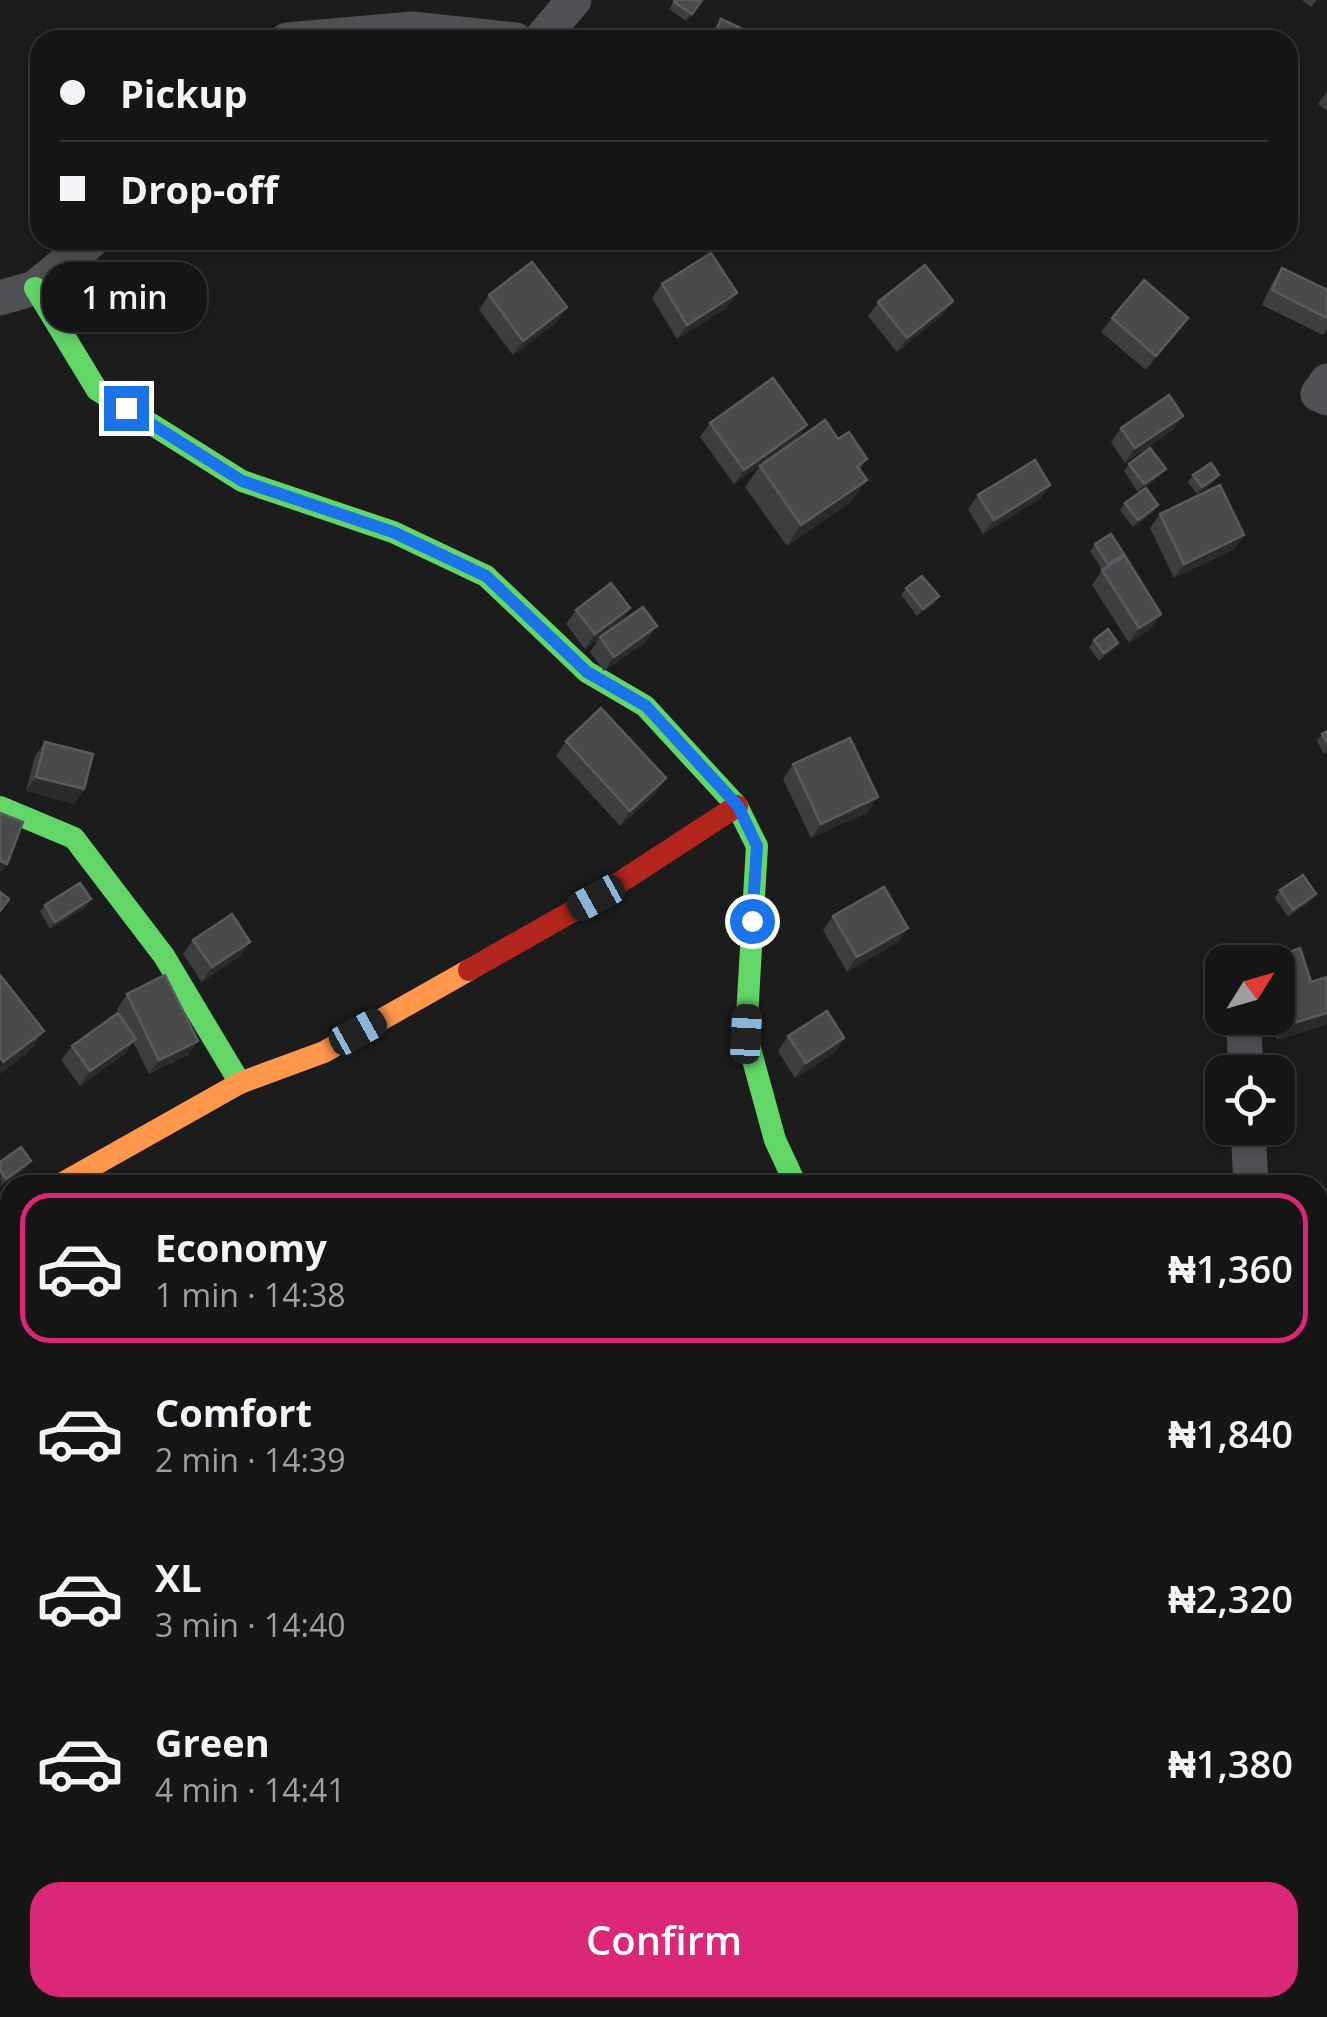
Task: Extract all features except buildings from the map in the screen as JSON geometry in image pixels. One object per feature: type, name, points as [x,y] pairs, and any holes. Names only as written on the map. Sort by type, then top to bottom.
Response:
[{"type":"street","points":[[548,30],[574,0]]},
{"type":"street","points":[[0,298],[35,288],[80,250]]},
{"type":"street","points":[[35,288],[97,390],[242,481],[393,532],[486,576],[587,672],[646,706],[738,806],[757,846],[746,1034],[775,1140],[791,1175]]},
{"type":"street","points":[[1327,380],[1318,394],[1327,398]]},
{"type":"street","points":[[77,1175],[240,1084],[324,1052],[596,898],[738,806]]},
{"type":"street","points":[[0,807],[74,838],[164,956],[240,1084]]},
{"type":"street","points":[[1249,1145],[1250,1175]]},
{"type":"traffic: fast","points":[[35,288],[97,390],[242,481],[393,532],[486,576],[587,672],[645,706],[737,806],[757,846],[746,1034],[775,1140],[791,1175]]},
{"type":"traffic: fast","points":[[0,807],[74,838],[164,956],[240,1083]]},
{"type":"traffic: slow","points":[[77,1175],[240,1083],[324,1052],[469,970]]},
{"type":"traffic: jam","points":[[469,970],[596,898],[737,806]]},
{"type":"route","points":[[126,408],[242,481],[393,532],[486,576],[587,672],[646,706],[738,806],[757,846],[752,921]]}]
